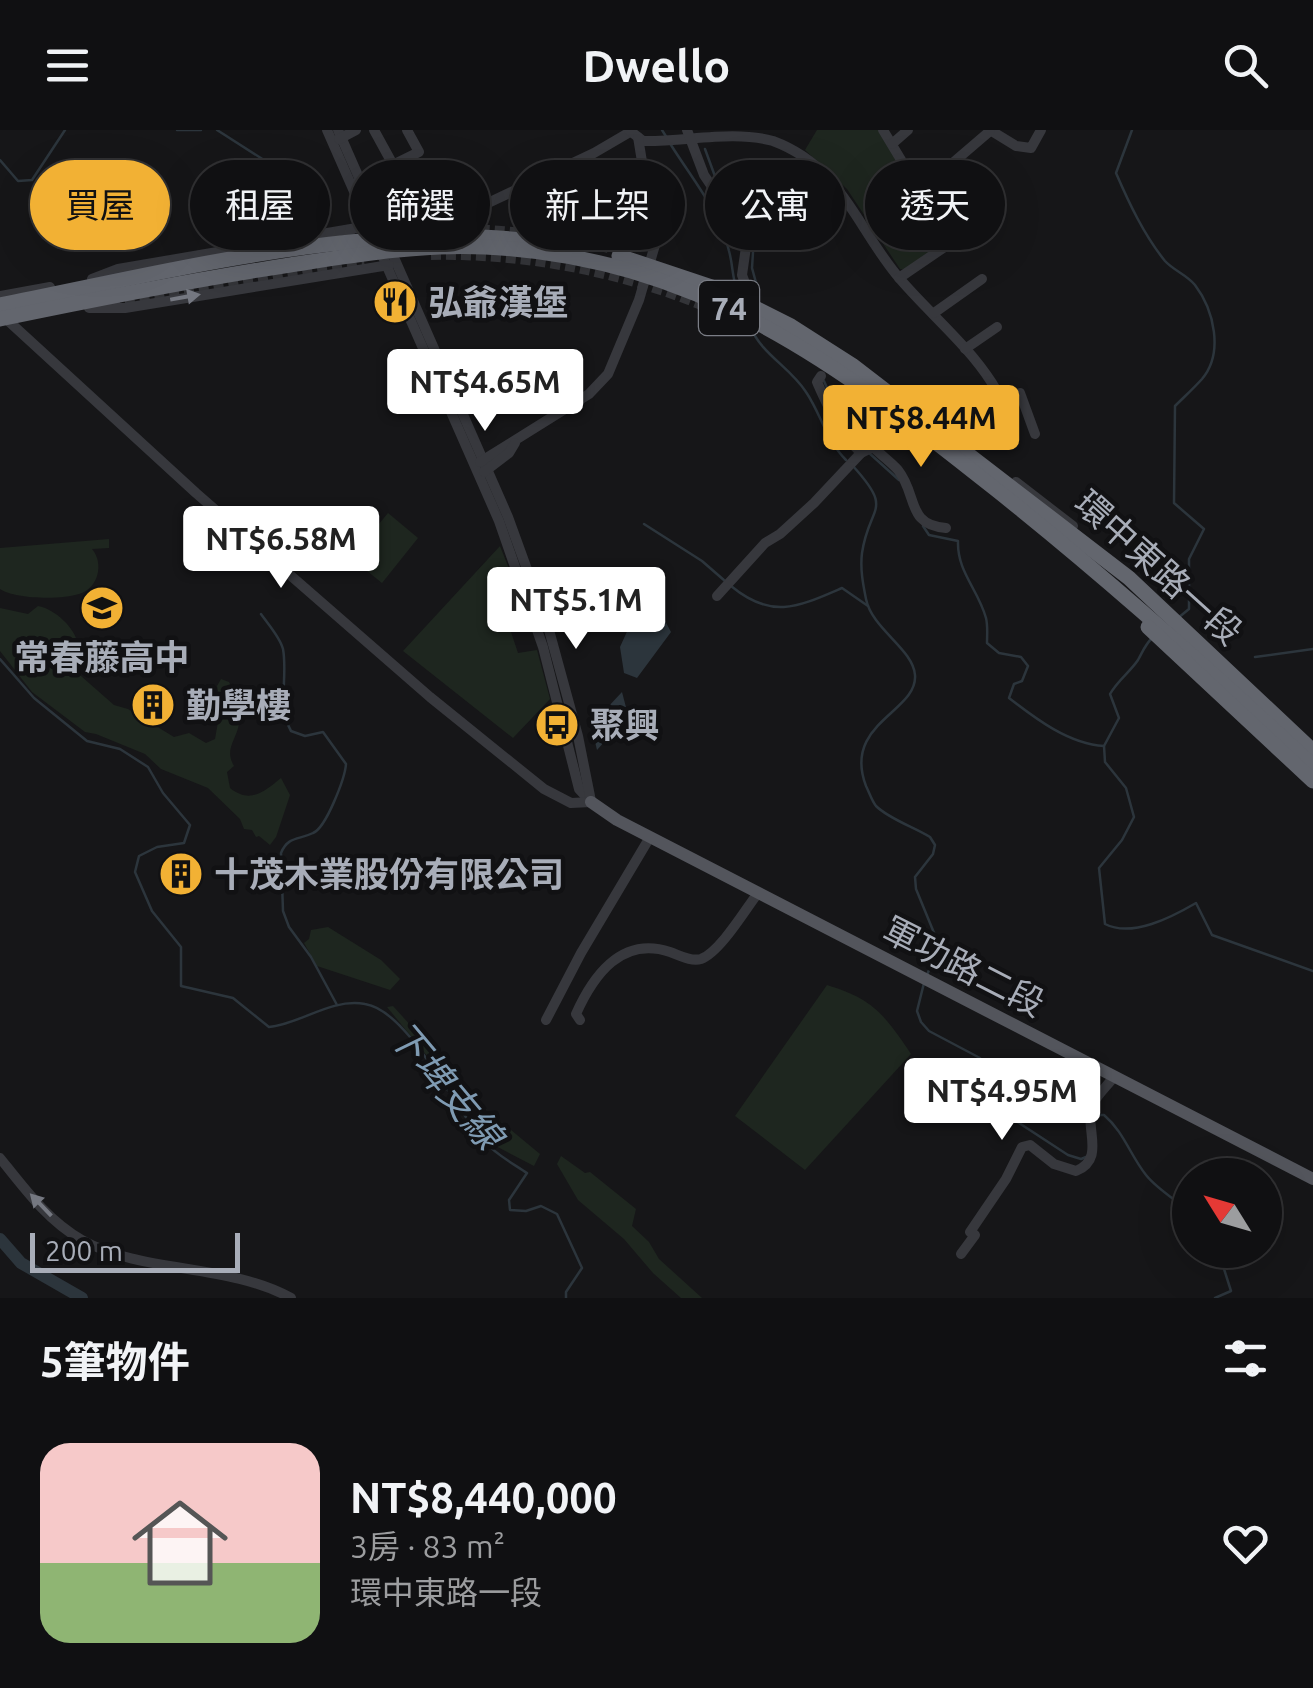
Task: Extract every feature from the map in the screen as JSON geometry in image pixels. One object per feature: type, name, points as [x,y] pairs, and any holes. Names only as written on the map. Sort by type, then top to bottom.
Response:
[{"type":"highway","name":"74","points":[[0,305],[355,242],[486,236],[596,250],[681,274],[791,326],[914,410],[1187,622],[1313,739]]},
{"type":"highway","name":"74","points":[[3,320],[206,279],[404,248],[486,248],[594,260],[678,286],[785,336],[879,398],[1087,562],[1313,766]]},
{"type":"highway","name":"74","points":[[1087,562],[1114,595],[1313,778]]},
{"type":"highway","name":"74","points":[[1129,578],[1313,749]]},
{"type":"main road","name":"軍功路二段","points":[[591,802],[758,894],[1313,1179]]},
{"type":"street","points":[[327,130],[337,137],[350,168]]},
{"type":"street","points":[[337,137],[356,130]]},
{"type":"street","points":[[374,130],[390,160]]},
{"type":"street","points":[[403,160],[419,152],[407,130]]},
{"type":"street","points":[[883,130],[902,160]]},
{"type":"street","points":[[892,144],[908,130]]},
{"type":"street","points":[[956,160],[990,130],[1016,146],[1032,148],[1041,130]]},
{"type":"street","points":[[632,133],[644,140],[669,142],[690,134],[739,132],[777,143],[800,155],[834,182],[899,278],[934,313],[991,382],[1013,440]]},
{"type":"street","points":[[490,202],[632,133]]},
{"type":"street","points":[[481,468],[509,453],[516,441],[589,394],[608,374],[639,300],[659,220],[632,133]]},
{"type":"street","points":[[690,134],[704,175],[743,233],[746,248],[742,275],[748,291]]},
{"type":"street","points":[[0,296],[100,278],[139,266],[350,229]]},
{"type":"street","points":[[3,320],[196,493],[520,772],[571,803],[591,802],[550,630],[508,517],[481,468],[386,250]]},
{"type":"street","points":[[899,278],[940,250]]},
{"type":"street","points":[[89,308],[124,308],[392,265]]},
{"type":"street","points":[[934,313],[982,279]]},
{"type":"street","name":"環中東路一段","points":[[762,304],[831,343],[1058,513],[1246,682],[1313,749]]},
{"type":"street","points":[[3,320],[104,305]]},
{"type":"street","points":[[964,350],[997,326]]},
{"type":"street","name":"環中東路一段","points":[[778,338],[867,395],[1098,577],[1313,778]]},
{"type":"street","points":[[820,376],[817,382],[855,461]]},
{"type":"street","points":[[1001,401],[1020,393],[1036,434]]},
{"type":"street","points":[[717,596],[765,543],[780,534],[855,461],[874,448],[898,470],[909,488],[916,515],[924,522],[946,528]]},
{"type":"street","points":[[1098,577],[1112,561]]},
{"type":"street","points":[[546,1020],[580,953],[650,837]]},
{"type":"street","points":[[580,1020],[576,1014],[579,1007],[602,971],[614,960],[649,946],[692,960],[701,959],[724,938],[758,894]]},
{"type":"street","points":[[960,1254],[975,1235],[970,1232],[1006,1179],[1022,1146],[1030,1145],[1064,1169],[1083,1169],[1093,1151],[1092,1106],[1113,1078]]},
{"type":"street","points":[[0,1158],[42,1208],[86,1242],[162,1263],[242,1278],[291,1298]]},
{"type":"shaded area","points":[[817,130],[879,130],[897,160],[865,160],[865,216],[845,187],[845,160],[816,160],[805,150]]},
{"type":"shaded area","points":[[887,250],[934,250],[906,270],[900,269]]},
{"type":"shaded area","points":[[388,513],[418,538],[382,583],[351,558]]},
{"type":"shaded area","points":[[109,539],[109,548],[92,549],[98,561],[98,574],[86,591],[38,598],[0,589],[0,548]]},
{"type":"shaded area","points":[[500,546],[525,609],[506,617],[518,653],[537,650],[550,699],[513,738],[403,651]]},
{"type":"shaded area","points":[[637,597],[664,619],[671,632],[637,678],[624,673],[620,647],[630,625],[625,613]]},
{"type":"shaded area","points":[[38,606],[57,615],[73,632],[78,647],[73,669],[114,705],[128,709],[174,737],[189,733],[206,743],[215,739],[221,705],[217,686],[221,679],[229,682],[234,691],[227,701],[239,724],[230,750],[234,766],[227,772],[230,788],[250,796],[263,792],[281,778],[290,795],[270,845],[252,830],[244,829],[240,819],[208,788],[161,769],[145,754],[85,732],[32,692],[0,651],[0,608],[28,614]]},
{"type":"shaded area","points":[[622,692],[628,715],[597,750],[591,725]]},
{"type":"shaded area","points":[[328,927],[381,960],[400,979],[390,990],[317,966],[304,943],[311,930]]},
{"type":"shaded area","points":[[827,985],[867,1002],[893,1028],[911,1054],[805,1170],[735,1116]]},
{"type":"shaded area","points":[[393,1006],[487,1110],[474,1113],[387,1007]]},
{"type":"shaded area","points":[[499,1120],[540,1154],[534,1166],[492,1144],[481,1131]]},
{"type":"shaded area","points":[[561,1156],[585,1173],[590,1172],[636,1209],[632,1226],[649,1242],[659,1259],[702,1298],[681,1298],[624,1239],[578,1200],[557,1164]]},
{"type":"waterway","points":[[0,160],[18,181],[32,180],[65,130]]},
{"type":"waterway","points":[[177,130],[201,130]]},
{"type":"waterway","points":[[217,130],[264,160]]},
{"type":"waterway","points":[[662,130],[667,138]]},
{"type":"waterway","points":[[1132,130],[1116,173],[1157,251],[1192,281],[1202,295],[1214,332],[1209,369],[1175,406],[1174,503],[1204,529],[1189,559],[1189,609],[1178,618]]},
{"type":"waterway","points":[[671,145],[719,223],[737,290]]},
{"type":"waterway","points":[[705,149],[709,160]]},
{"type":"waterway","points":[[753,250],[752,268],[758,290],[754,302]]},
{"type":"waterway","points":[[750,326],[761,345],[806,392],[833,444],[846,460]]},
{"type":"waterway","points":[[824,381],[843,424]]},
{"type":"waterway","points":[[868,452],[899,480]]},
{"type":"waterway","points":[[852,465],[876,501],[862,553],[866,599],[876,620],[907,656],[915,675],[913,688],[905,699],[872,733],[864,747],[861,765],[876,806],[930,837],[935,845],[933,854],[915,877],[916,889],[939,945],[927,975]]},
{"type":"waterway","points":[[644,524],[702,561],[725,581]]},
{"type":"waterway","points":[[923,526],[929,535],[958,541],[964,571],[986,618],[987,643],[999,653],[1021,657],[1028,666],[1009,698],[1066,735],[1104,746]]},
{"type":"waterway","points":[[731,586],[746,597],[773,607],[798,605],[842,588],[868,606]]},
{"type":"waterway","points":[[261,614],[283,649],[284,702],[291,731],[305,736],[323,732],[346,764],[339,791],[324,822],[313,833],[291,841],[281,853],[283,911],[337,1005]]},
{"type":"waterway","points":[[1152,638],[1110,694],[1119,718],[1104,746],[1105,762],[1126,788],[1134,817],[1122,840],[1099,868],[1105,924],[1127,929],[1139,927],[1196,903],[1212,935],[1313,971]]},
{"type":"waterway","points":[[1255,657],[1313,649]]},
{"type":"waterway","name":"下埤支線","points":[[0,659],[34,698],[87,741],[120,749],[148,767],[163,793],[190,825],[184,843],[157,847],[139,856],[135,872],[152,911],[181,947],[181,986],[233,998],[269,1027],[352,1003],[381,1010],[414,1042],[484,1141],[527,1173],[509,1200],[510,1210],[526,1211],[541,1206],[557,1214],[582,1268],[566,1298]]},
{"type":"waterway","points":[[924,983],[917,1011],[921,1022],[929,1031],[980,1058],[1007,1115],[1068,1155],[1086,1157]]},
{"type":"waterway","points":[[1093,1115],[1104,1115],[1111,1122],[1150,1180],[1172,1198]]},
{"type":"waterway","points":[[0,1239],[21,1263],[82,1298]]},
{"type":"waterway","points":[[1215,1298],[1231,1291],[1224,1268]]},
{"type":"tunnel","points":[[345,236],[415,229],[486,230],[556,238],[625,252]]},
{"type":"tunnel","points":[[431,255],[502,257],[574,267],[644,285],[711,309]]},
{"type":"tunnel","points":[[110,304],[364,261]]},
{"type":"place","name":"弘爺漢堡","points":[[395,302]]},
{"type":"place","name":"常春藤高中","points":[[102,608]]},
{"type":"place","name":"勤學樓","points":[[153,705]]},
{"type":"place","name":"聚興","points":[[557,725]]},
{"type":"place","name":"十茂木業股份有限公司","points":[[181,874]]}]
